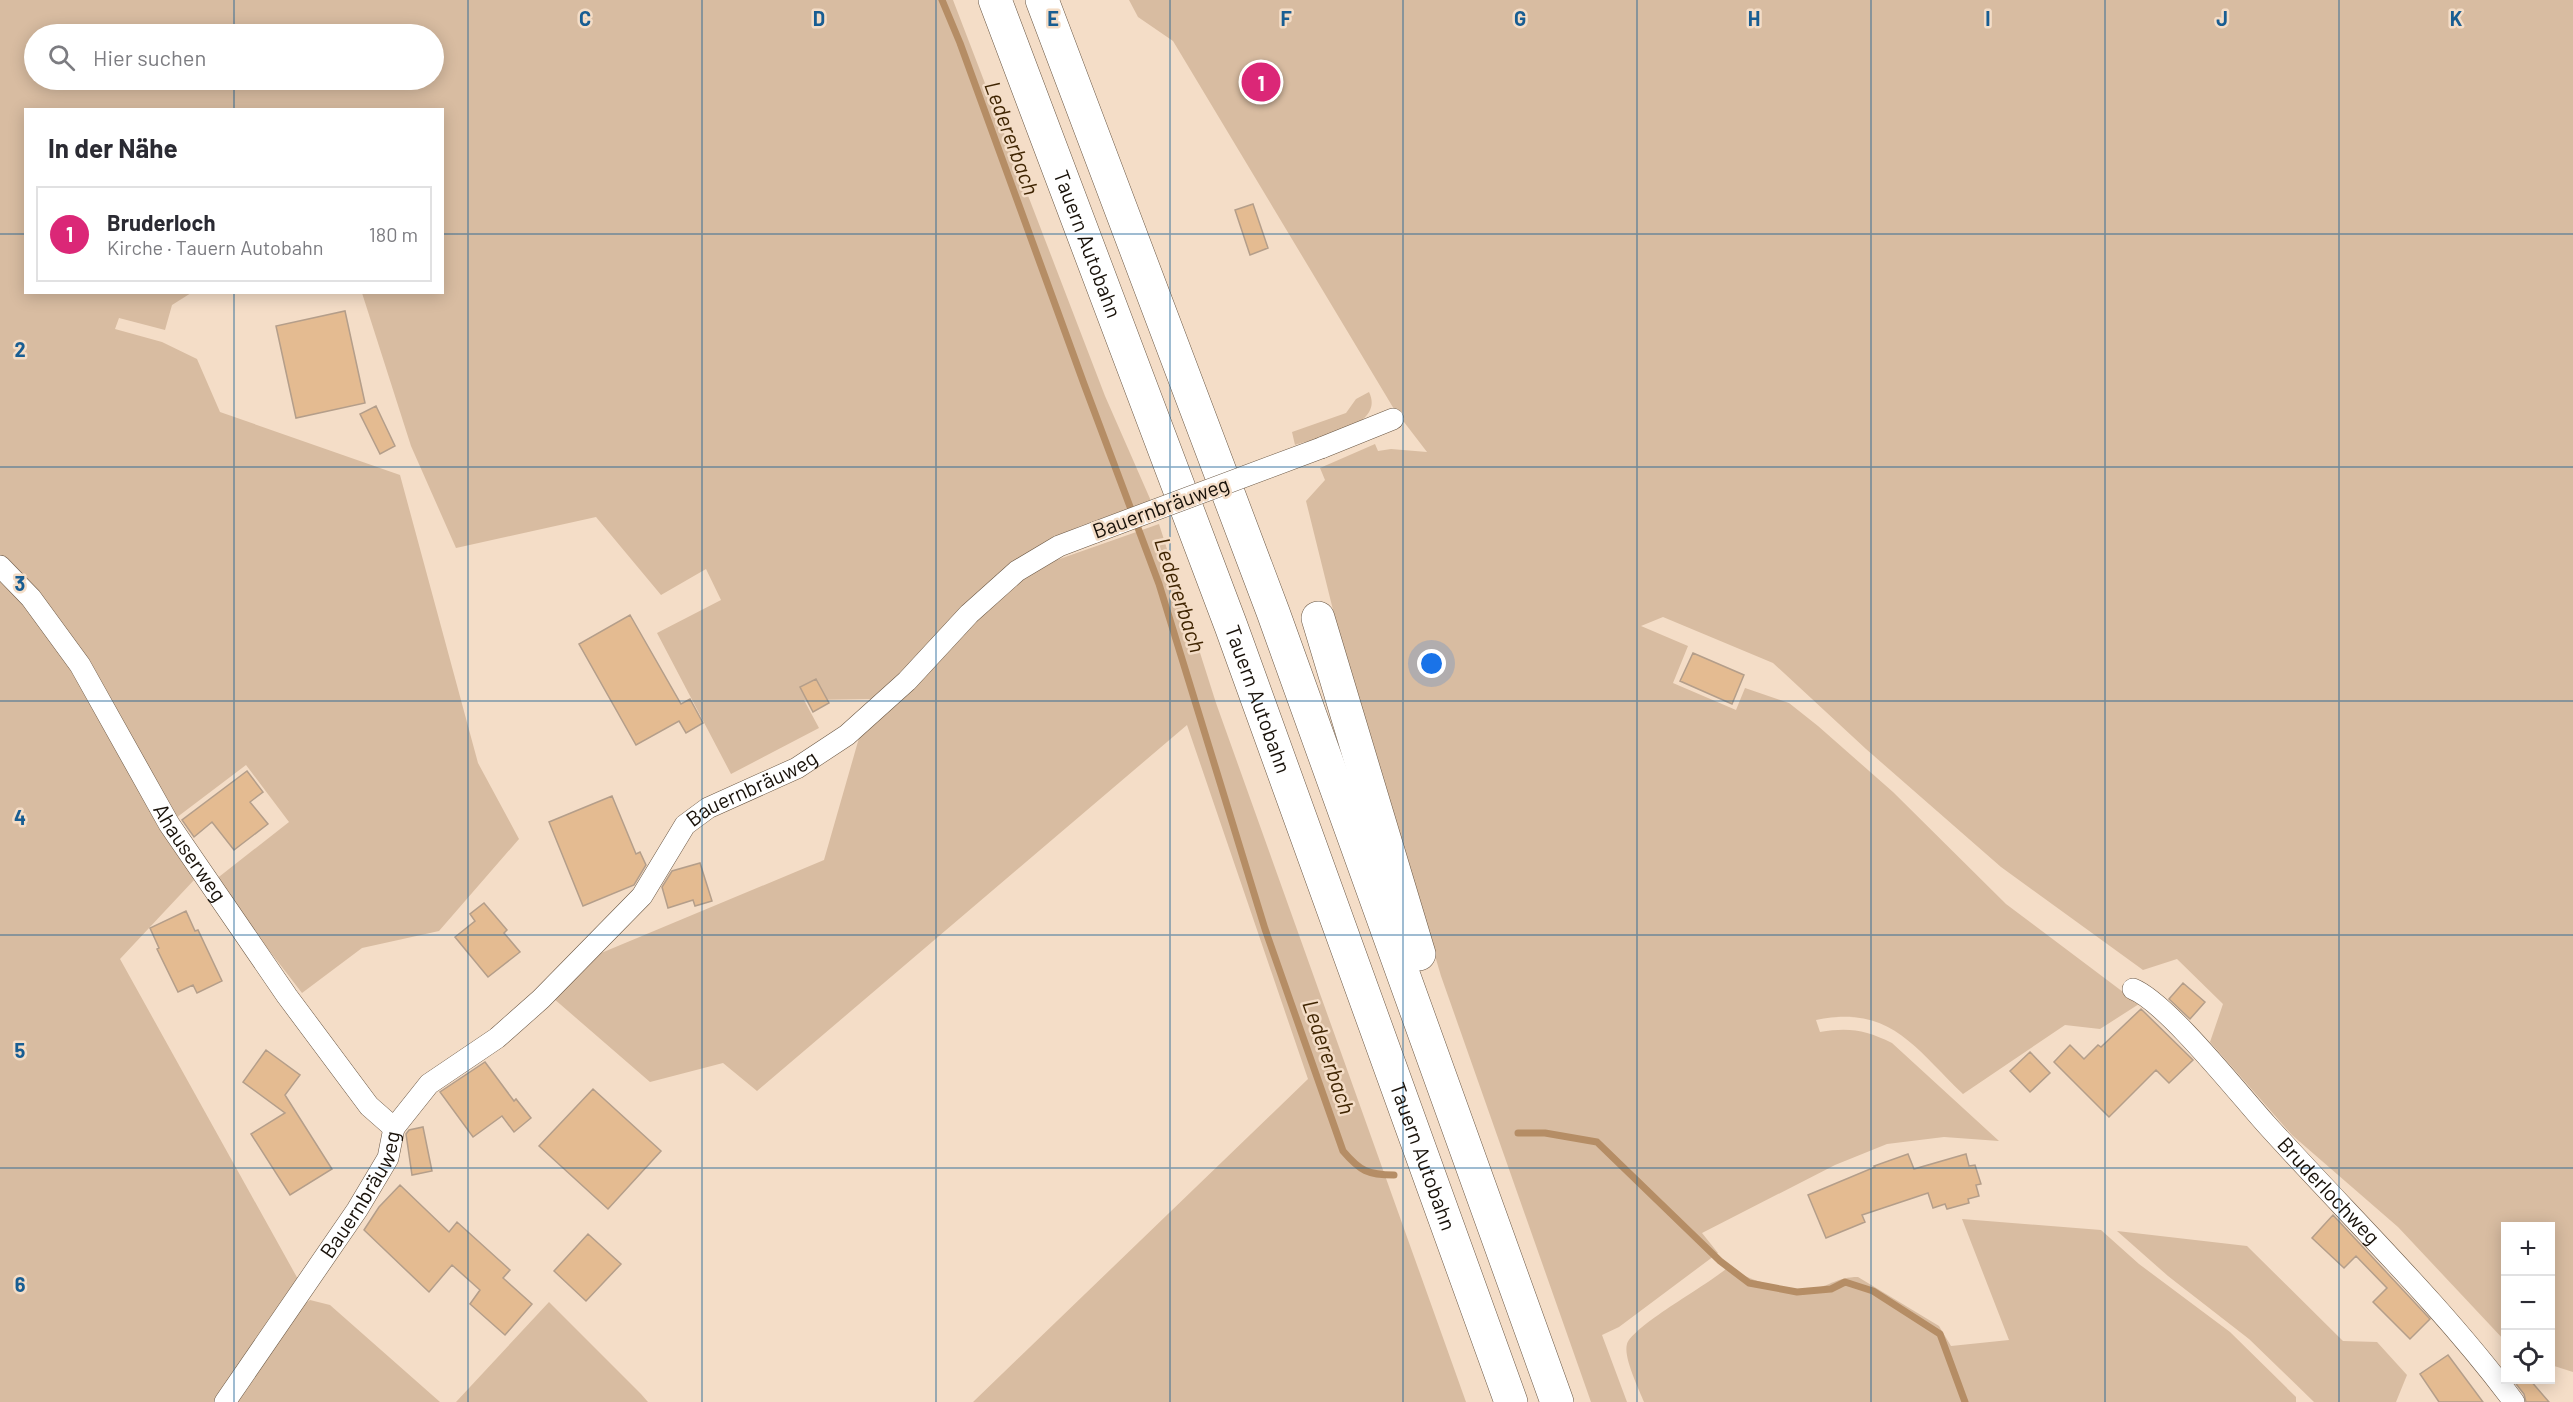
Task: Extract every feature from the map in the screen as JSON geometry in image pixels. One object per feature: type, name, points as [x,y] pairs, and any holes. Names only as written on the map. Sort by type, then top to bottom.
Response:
[{"type":"highway","name":"Tauern Autobahn","points":[[995,0],[1235,637],[1396,1077],[1510,1402]]},
{"type":"highway","name":"Tauern Autobahn","points":[[1042,0],[1269,601],[1557,1402]]},
{"type":"highway","points":[[1318,618],[1426,980],[1439,1071]]},
{"type":"street","name":"Bauernbräuweg","points":[[225,1402],[357,1210],[388,1158],[394,1128],[429,1084],[497,1038],[542,999],[642,896],[685,825],[708,808],[797,768],[847,735],[907,681],[969,614],[1017,571],[1059,546],[1393,419]]},
{"type":"street","name":"Ahauserweg","points":[[0,566],[31,598],[80,665],[169,824],[287,996],[369,1106],[394,1128]]},
{"type":"street","name":"Bruderlochweg","points":[[2133,989],[2145,994],[2182,1031],[2320,1185],[2478,1354],[2514,1402]]},
{"type":"shaded area","points":[[0,0],[953,0],[1105,396],[1151,501],[1080,526],[1044,543],[875,699],[804,700],[819,728],[731,774],[657,633],[721,600],[706,569],[661,595],[596,517],[456,548],[411,446],[362,294],[444,294],[444,108],[24,108],[24,294],[189,294],[172,305],[165,330],[119,318],[115,329],[162,342],[197,359],[220,412],[400,475],[478,763],[519,839],[439,931],[362,948],[302,993],[215,880],[289,822],[246,765],[172,821],[9,563],[0,555]]},
{"type":"shaded area","points":[[1129,0],[2573,0],[2573,1372],[2555,1366],[2555,1222],[2501,1222],[2501,1337],[2398,1227],[2292,1135],[2210,1042],[2223,1004],[2177,959],[2143,970],[2001,867],[1866,749],[1773,663],[1663,617],[1641,626],[1688,646],[1673,683],[1736,710],[1745,688],[1789,703],[1893,792],[2006,904],[2139,1004],[2100,1029],[2065,1025],[1963,1094],[1915,1046],[1882,1024],[1863,1018],[1842,1017],[1816,1020],[1820,1032],[1857,1031],[1892,1043],[1999,1141],[1944,1137],[1887,1144],[1835,1165],[1702,1233],[1718,1253],[1619,1327],[1602,1335],[1627,1402],[1591,1402],[1441,976],[1336,622],[1306,501],[1325,480],[1320,468],[1375,444],[1378,451],[1391,449],[1427,452],[1394,409],[1173,41],[1138,17]]},
{"type":"shaded area","points":[[1369,392],[1372,404],[1368,414],[1359,422],[1347,429],[1295,445],[1292,432],[1346,413],[1356,399]]},
{"type":"shaded area","points":[[1159,524],[1216,703],[1466,1402],[973,1402],[1308,1079],[1187,725],[757,1091],[723,1063],[650,1082],[553,998],[594,956],[824,860],[861,731],[931,671],[1006,590],[1051,562]]},
{"type":"shaded area","points":[[0,577],[57,645],[97,707],[194,880],[120,959],[299,1281],[216,1402],[0,1402]]},
{"type":"shaded area","points":[[1962,1219],[2101,1230],[2139,1264],[2230,1332],[2296,1397],[2296,1402],[1644,1402],[1629,1365],[1627,1344],[1643,1326],[1727,1268],[1757,1281],[1803,1290],[1824,1286],[1844,1278],[1858,1277],[1939,1326],[1951,1346],[2009,1340]]},
{"type":"shaded area","points":[[2117,1231],[2247,1246],[2343,1341],[2377,1342],[2407,1375],[2396,1402],[2314,1402],[2249,1339],[2168,1276]]},
{"type":"shaded area","points":[[310,1300],[330,1305],[440,1402],[234,1402],[295,1312]]},
{"type":"shaded area","points":[[549,1302],[641,1394],[648,1402],[456,1402]]},
{"type":"building","points":[[1253,204],[1268,248],[1250,255],[1235,210]]},
{"type":"building","points":[[345,311],[365,403],[296,418],[276,326]]},
{"type":"building","points":[[376,406],[395,446],[380,454],[360,414]]},
{"type":"building","points":[[630,615],[681,704],[690,699],[703,723],[686,733],[679,721],[636,745],[579,644]]},
{"type":"building","points":[[1693,653],[1744,675],[1732,704],[1680,681]]},
{"type":"building","points":[[816,679],[829,703],[813,712],[800,687]]},
{"type":"building","points":[[247,771],[263,792],[250,802],[268,824],[234,850],[212,822],[194,837],[182,820]]},
{"type":"building","points":[[612,796],[636,854],[640,852],[646,865],[634,885],[583,906],[549,822]]},
{"type":"building","points":[[700,863],[712,901],[695,906],[693,900],[668,908],[662,887],[672,871]]},
{"type":"building","points":[[484,903],[507,930],[504,933],[520,952],[488,977],[455,937],[475,921],[470,914]]},
{"type":"building","points":[[186,911],[195,931],[198,930],[222,981],[197,993],[193,985],[178,992],[157,949],[159,948],[150,928]]},
{"type":"building","points":[[2183,983],[2205,1002],[2190,1019],[2169,999]]},
{"type":"building","points":[[2141,1009],[2193,1060],[2169,1083],[2156,1070],[2109,1117],[2054,1062],[2070,1045],[2084,1059],[2098,1045],[2101,1047]]},
{"type":"building","points":[[266,1050],[300,1075],[285,1095],[332,1169],[290,1195],[251,1134],[285,1113],[243,1082]]},
{"type":"building","points":[[2030,1052],[2050,1073],[2030,1092],[2010,1071]]},
{"type":"building","points":[[485,1062],[514,1101],[516,1099],[531,1118],[514,1132],[502,1116],[473,1137],[440,1092]]},
{"type":"building","points":[[593,1089],[661,1151],[608,1209],[539,1146]]},
{"type":"building","points":[[423,1127],[432,1171],[412,1175],[406,1134],[409,1130]]},
{"type":"building","points":[[1908,1154],[1914,1169],[1966,1154],[1969,1166],[1975,1165],[1981,1184],[1976,1185],[1979,1196],[1968,1199],[1969,1203],[1947,1209],[1945,1204],[1933,1208],[1928,1193],[1862,1215],[1865,1222],[1826,1238],[1808,1195]]},
{"type":"building","points":[[400,1185],[449,1232],[457,1222],[510,1270],[503,1278],[532,1304],[505,1335],[470,1304],[480,1290],[452,1265],[429,1292],[364,1230],[379,1207]]},
{"type":"building","points":[[2333,1215],[2430,1319],[2410,1339],[2373,1302],[2387,1288],[2356,1256],[2344,1268],[2312,1238]]},
{"type":"building","points":[[588,1234],[621,1264],[586,1301],[554,1271]]},
{"type":"building","points":[[2448,1355],[2483,1402],[2439,1402],[2420,1374]]},
{"type":"building","points":[[2516,1384],[2533,1384],[2549,1402],[2526,1402],[2524,1394]]},
{"type":"waterway","name":"Ledererbach","points":[[942,0],[960,43],[1159,584],[1265,929],[1343,1151],[1354,1163],[1371,1173],[1394,1175]]},
{"type":"waterway","name":"Ledererbach","points":[[1518,1133],[1545,1133],[1597,1142],[1720,1261],[1749,1283],[1797,1292],[1831,1289],[1845,1282],[1873,1291],[1940,1334],[1965,1402]]},
{"type":"place","name":"Bruderloch","points":[[1261,82]]}]
